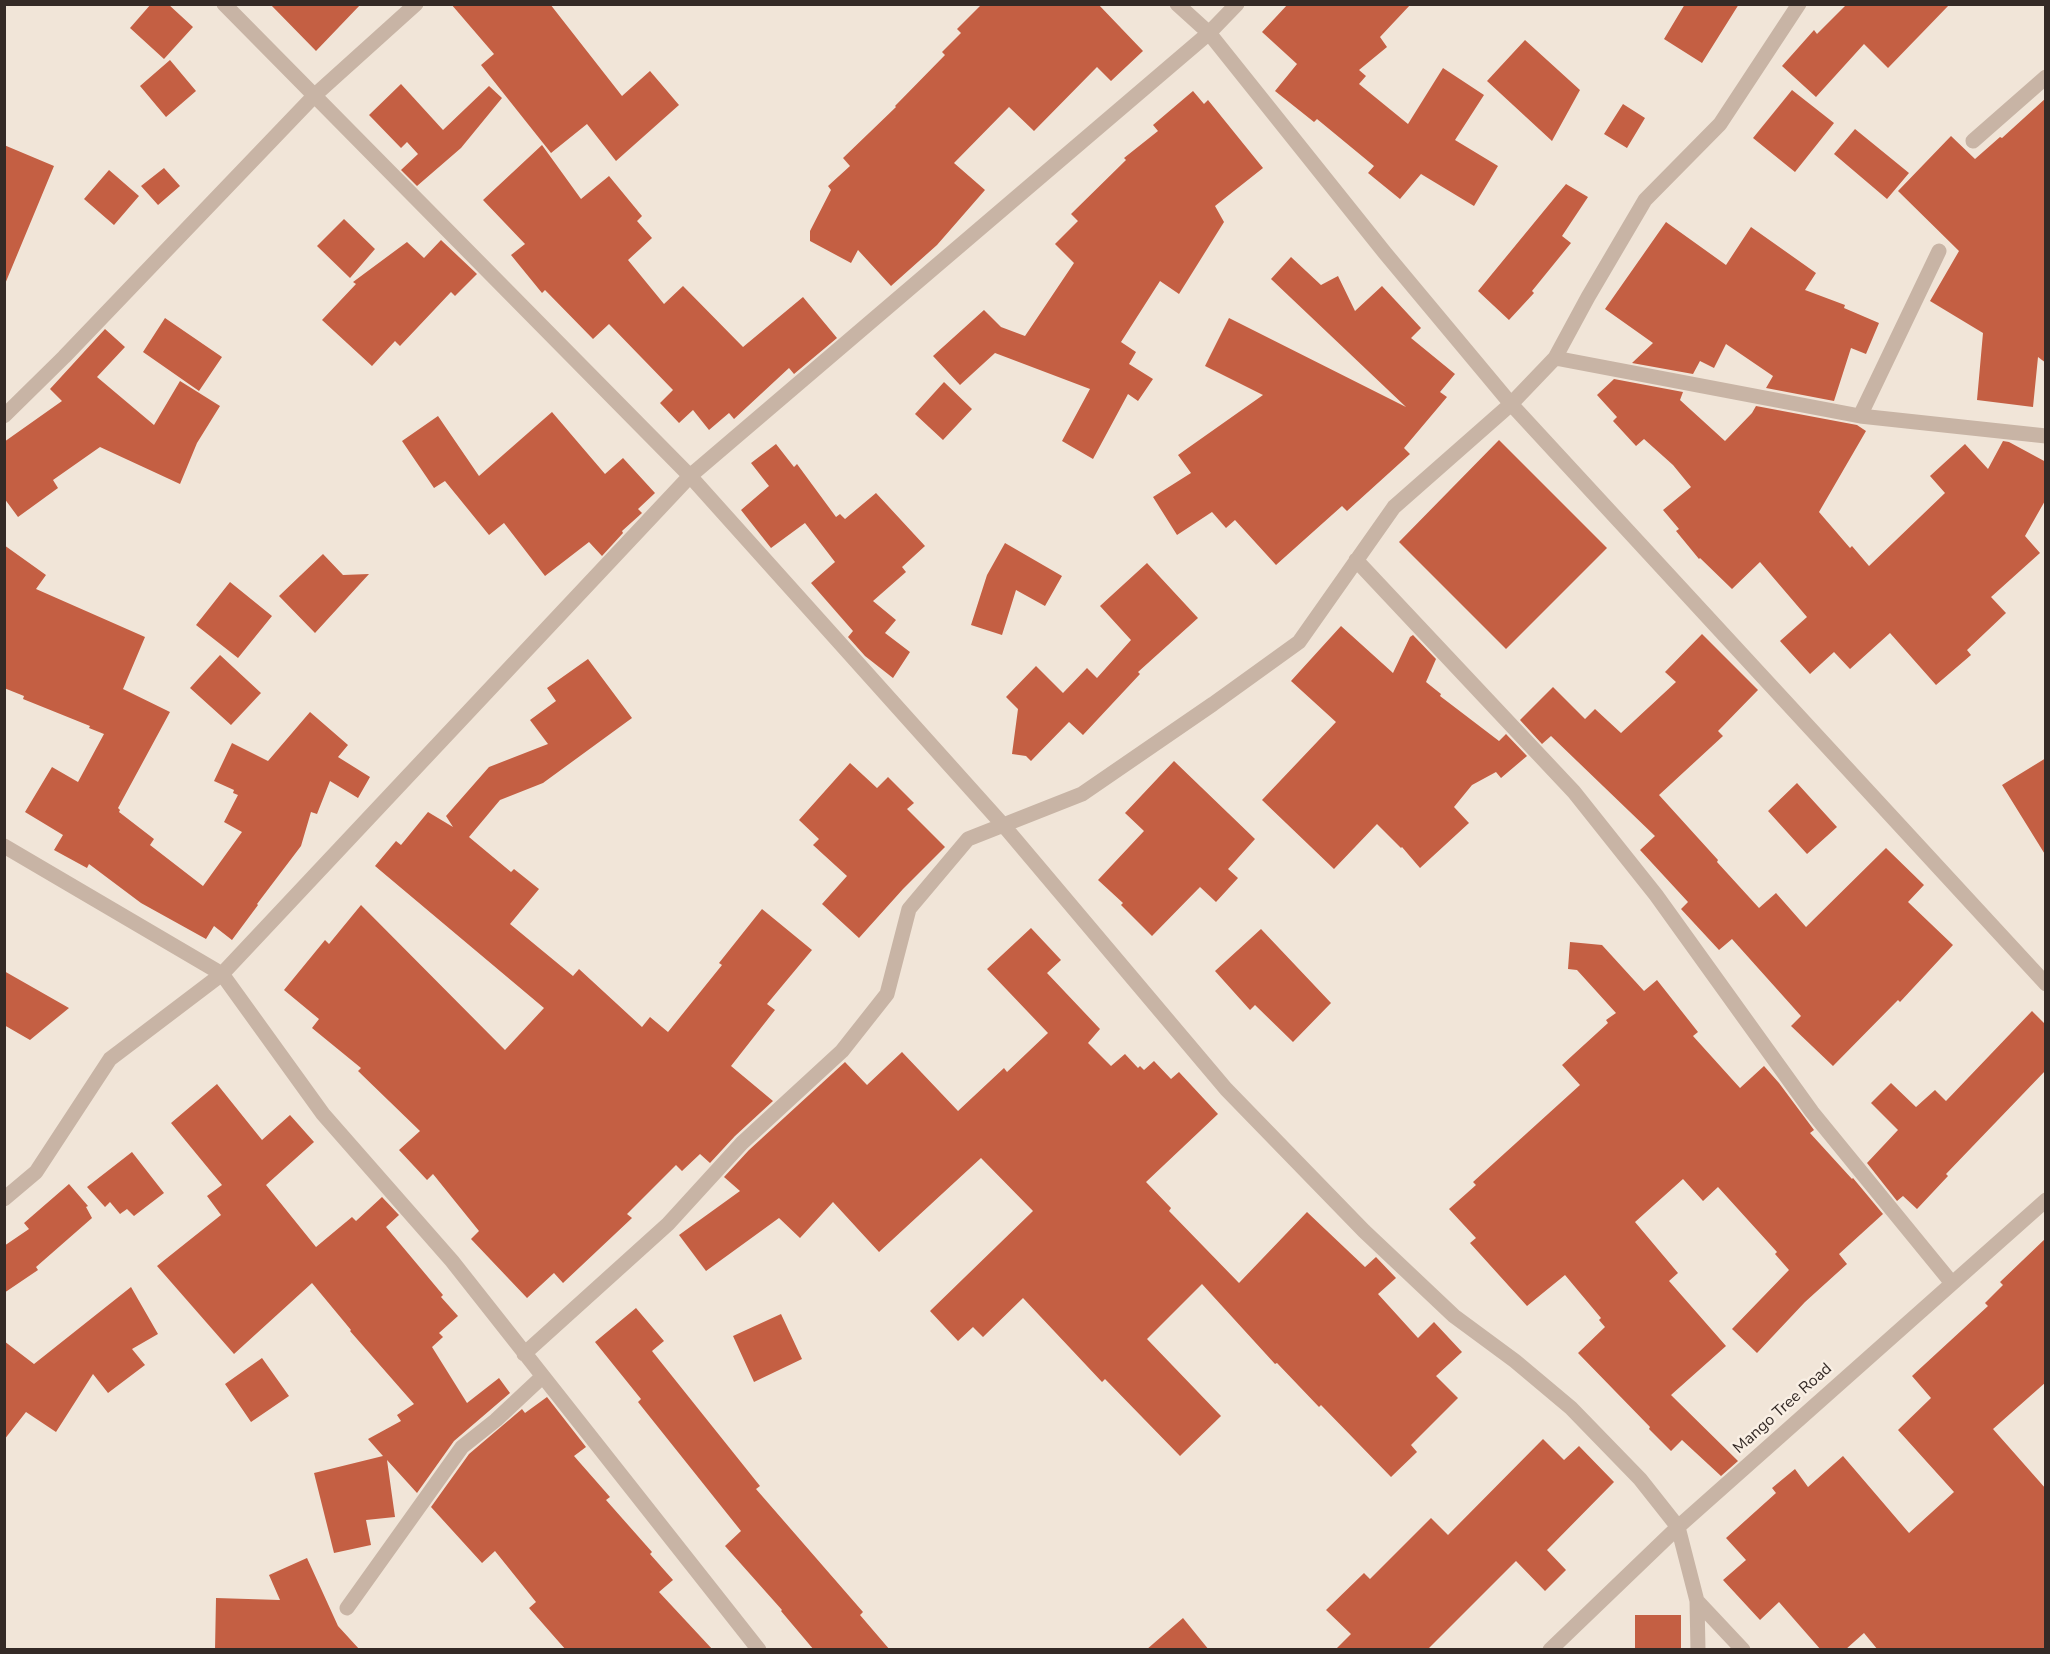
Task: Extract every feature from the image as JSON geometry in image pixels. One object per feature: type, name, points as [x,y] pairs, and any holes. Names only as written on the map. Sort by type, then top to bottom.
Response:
[{"type":"street","points":[[224,4],[690,476],[1004,826],[1226,1089],[1364,1231],[1454,1316],[1571,1408],[1640,1479],[1678,1527],[1697,1601],[1698,1650]]},
{"type":"street","points":[[4,416],[64,357],[315,95],[416,4]]},
{"type":"street","points":[[1177,4],[1209,33],[1384,254],[1510,404],[2046,984]]},
{"type":"street","points":[[4,1199],[36,1172],[110,1059],[222,974],[690,476],[1209,33],[1237,4]]},
{"type":"street","points":[[524,1354],[668,1224],[742,1143],[842,1051],[886,994],[909,909],[968,839],[1082,794],[1214,704],[1299,642],[1394,507],[1510,404],[1555,358],[1645,200],[1720,124],[1799,4]]},
{"type":"street","points":[[1973,141],[2046,77]]},
{"type":"street","points":[[1860,416],[1939,251]]},
{"type":"street","points":[[1555,358],[1860,416],[2046,435]]},
{"type":"street","points":[[1356,560],[1574,792],[1656,895],[1812,1112],[1951,1282]]},
{"type":"street","points":[[4,846],[222,974],[322,1114],[452,1261],[759,1650]]},
{"type":"street","name":"Mango Tree Road","points":[[1550,1650],[1678,1527],[1951,1282],[2046,1200]]},
{"type":"street","points":[[347,1608],[462,1447],[496,1420],[542,1377]]},
{"type":"street","points":[[1697,1601],[1743,1650]]},
{"type":"building","points":[[151,4],[168,4],[193,27],[164,59],[130,28]]},
{"type":"building","points":[[270,4],[361,4],[316,51]]},
{"type":"building","points":[[451,4],[550,4],[622,96],[650,71],[679,105],[616,161],[587,124],[551,153],[481,65],[494,54]]},
{"type":"building","points":[[982,4],[1098,4],[1143,51],[1111,81],[1097,67],[1034,131],[1009,107],[954,163],[985,190],[937,245],[891,286],[858,250],[851,263],[810,241],[810,231],[831,190],[828,186],[850,166],[843,158],[945,55],[942,52],[961,33],[957,29]]},
{"type":"building","points":[[1288,4],[1411,4],[1380,37],[1387,47],[1359,70],[1366,76],[1359,84],[1408,124],[1443,68],[1484,95],[1455,140],[1498,166],[1474,206],[1421,174],[1400,199],[1368,173],[1374,166],[1317,119],[1314,122],[1275,91],[1297,64],[1262,32]]},
{"type":"building","points":[[1685,4],[1739,4],[1702,63],[1664,39]]},
{"type":"building","points":[[1847,4],[1950,4],[1888,68],[1864,44],[1816,97],[1782,66],[1814,30],[1817,34]]},
{"type":"building","points":[[1525,40],[1580,90],[1552,141],[1487,81]]},
{"type":"building","points":[[170,60],[196,91],[166,117],[140,86]]},
{"type":"building","points":[[401,84],[443,130],[489,86],[502,98],[461,148],[417,186],[401,170],[418,154],[407,142],[401,148],[369,115]]},
{"type":"building","points":[[1792,90],[1834,123],[1795,172],[1753,138]]},
{"type":"building","points":[[1193,91],[1204,104],[1208,100],[1263,168],[1215,206],[1224,222],[1179,294],[1160,281],[1121,342],[1136,352],[1129,364],[1153,379],[1138,401],[1128,394],[1093,459],[1062,441],[1090,389],[995,353],[960,385],[933,356],[984,310],[1001,327],[1025,336],[1074,263],[1055,244],[1078,221],[1071,214],[1126,160],[1124,158],[1158,131],[1153,125]]},
{"type":"building","points":[[2046,98],[2046,363],[2038,357],[2033,407],[1977,400],[1983,333],[1930,301],[1959,251],[1898,191],[1951,136],[1975,159]]},
{"type":"building","points":[[1623,104],[1645,118],[1627,148],[1604,134]]},
{"type":"building","points":[[1855,129],[1909,173],[1887,199],[1834,154]]},
{"type":"building","points":[[4,145],[54,166],[5,284],[4,284]]},
{"type":"building","points":[[542,145],[581,199],[609,176],[642,216],[637,221],[652,238],[628,260],[664,304],[683,286],[743,347],[803,297],[837,338],[794,374],[789,368],[734,419],[729,413],[709,430],[693,410],[679,423],[660,403],[673,390],[609,324],[593,339],[545,290],[542,293],[511,255],[525,244],[483,200]]},
{"type":"building","points":[[164,168],[180,186],[158,205],[141,186]]},
{"type":"building","points":[[109,170],[139,196],[114,225],[84,199]]},
{"type":"building","points":[[1566,184],[1588,197],[1562,236],[1571,243],[1532,291],[1534,293],[1509,320],[1478,291]]},
{"type":"building","points":[[344,219],[375,249],[350,278],[317,246]]},
{"type":"building","points":[[1666,222],[1726,265],[1751,227],[1816,273],[1805,290],[1845,305],[1844,308],[1879,323],[1866,354],[1851,348],[1834,401],[1766,388],[1773,376],[1726,344],[1714,368],[1700,361],[1693,374],[1632,363],[1653,343],[1605,309]]},
{"type":"building","points":[[441,240],[477,274],[455,296],[451,292],[400,346],[395,341],[372,366],[322,320],[356,284],[353,282],[407,242],[424,258]]},
{"type":"building","points":[[1291,257],[1321,285],[1338,276],[1355,311],[1382,286],[1421,328],[1411,338],[1455,374],[1440,392],[1447,397],[1404,448],[1410,454],[1347,511],[1342,506],[1276,565],[1235,520],[1226,528],[1212,512],[1177,535],[1153,497],[1191,473],[1178,455],[1263,395],[1205,366],[1229,318],[1406,407],[1271,279]]},
{"type":"building","points":[[165,318],[222,357],[199,391],[143,352]]},
{"type":"building","points":[[105,329],[125,347],[97,377],[154,425],[180,381],[220,406],[197,443],[180,484],[100,447],[53,480],[58,488],[18,517],[4,498],[4,442],[62,401],[50,389]]},
{"type":"building","points":[[1614,379],[1683,392],[1680,400],[1725,441],[1756,406],[1857,425],[1866,431],[1819,512],[1869,566],[1945,493],[1930,476],[1965,444],[1988,469],[2003,441],[2009,442],[2046,462],[2046,499],[2025,536],[2040,553],[1991,597],[2006,613],[1967,650],[1971,655],[1936,685],[1890,633],[1850,669],[1834,652],[1810,674],[1780,641],[1807,617],[1760,562],[1732,589],[1699,559],[1676,531],[1679,529],[1663,510],[1691,487],[1673,465],[1644,439],[1636,446],[1613,421],[1617,417],[1597,395]]},
{"type":"building","points":[[944,382],[972,409],[943,440],[915,414]]},
{"type":"building","points":[[552,412],[605,474],[623,458],[655,493],[638,509],[642,513],[622,531],[623,533],[602,556],[589,542],[545,576],[504,523],[489,535],[445,481],[434,488],[402,441],[438,416],[479,476]]},
{"type":"building","points":[[1499,440],[1607,548],[1506,649],[1399,542]]},
{"type":"building","points":[[776,444],[794,467],[797,464],[836,517],[840,514],[845,519],[876,493],[925,546],[902,567],[906,572],[873,601],[896,620],[885,633],[910,652],[893,678],[865,656],[848,637],[853,631],[811,583],[835,562],[805,523],[771,548],[741,510],[769,486],[751,463]]},
{"type":"building","points":[[1005,543],[1062,576],[1045,606],[1016,590],[1002,635],[971,625],[987,575]]},
{"type":"building","points":[[4,545],[46,575],[36,589],[145,637],[123,689],[170,712],[118,808],[119,812],[154,839],[150,845],[203,886],[242,832],[224,822],[238,795],[233,793],[234,790],[214,781],[232,743],[268,761],[310,712],[348,745],[338,757],[370,777],[358,798],[330,781],[317,814],[311,812],[301,846],[232,940],[214,926],[206,939],[141,903],[89,864],[87,868],[54,850],[63,835],[25,812],[52,767],[78,782],[104,734],[23,699],[24,696],[4,688]]},
{"type":"building","points":[[323,554],[343,575],[369,574],[315,633],[279,596]]},
{"type":"building","points":[[1147,563],[1198,618],[1138,672],[1140,674],[1083,735],[1069,722],[1031,761],[1026,756],[1012,754],[1018,709],[1006,697],[1036,666],[1063,693],[1087,668],[1097,678],[1131,640],[1100,606]]},
{"type":"building","points":[[230,582],[272,616],[238,658],[196,625]]},
{"type":"building","points":[[1341,626],[1393,673],[1413,635],[1436,659],[1426,682],[1441,694],[1440,696],[1499,741],[1506,734],[1527,756],[1501,778],[1496,772],[1472,785],[1454,807],[1469,823],[1420,868],[1402,847],[1377,824],[1334,869],[1262,800],[1336,722],[1291,681]]},
{"type":"building","points":[[1702,634],[1758,690],[1718,731],[1723,736],[1659,795],[1759,908],[1776,893],[1806,927],[1886,848],[1924,885],[1908,902],[1953,945],[1900,1002],[1898,1000],[1833,1066],[1791,1026],[1801,1016],[1732,939],[1719,950],[1681,909],[1688,902],[1640,850],[1655,836],[1551,736],[1542,744],[1520,720],[1553,687],[1585,719],[1595,709],[1621,733],[1676,682],[1665,672]]},
{"type":"building","points":[[220,655],[261,693],[231,725],[190,688]]},
{"type":"building","points":[[588,659],[632,718],[543,783],[500,800],[469,837],[511,872],[514,869],[539,889],[510,924],[573,976],[579,969],[642,1027],[650,1017],[668,1032],[722,965],[719,963],[762,909],[812,950],[767,1004],[775,1010],[731,1066],[773,1101],[710,1163],[700,1154],[682,1171],[676,1165],[627,1214],[632,1218],[563,1283],[554,1273],[527,1298],[471,1239],[479,1231],[433,1174],[427,1180],[399,1150],[420,1131],[358,1071],[361,1068],[312,1028],[319,1019],[284,990],[325,940],[329,944],[361,905],[505,1050],[544,1008],[375,866],[396,841],[401,845],[428,812],[453,827],[446,816],[489,767],[548,744],[530,720],[556,701],[547,688]]},
{"type":"building","points":[[2046,758],[2046,856],[2002,785]]},
{"type":"building","points":[[1174,761],[1255,839],[1228,869],[1238,878],[1216,902],[1200,887],[1152,936],[1121,905],[1123,903],[1098,880],[1144,831],[1125,813]]},
{"type":"building","points":[[850,763],[877,788],[888,777],[914,803],[907,809],[945,847],[859,938],[822,904],[847,876],[813,845],[819,839],[799,820]]},
{"type":"building","points":[[1797,783],[1837,827],[1807,854],[1768,811]]},
{"type":"building","points":[[1031,928],[1061,960],[1047,973],[1100,1029],[1088,1043],[1111,1066],[1125,1054],[1138,1068],[1140,1066],[1144,1070],[1154,1061],[1171,1079],[1179,1072],[1218,1114],[1146,1182],[1171,1208],[1169,1211],[1239,1283],[1307,1212],[1365,1267],[1376,1257],[1396,1278],[1378,1294],[1418,1338],[1434,1322],[1462,1352],[1436,1376],[1458,1398],[1411,1445],[1417,1452],[1391,1477],[1321,1405],[1319,1407],[1277,1363],[1275,1364],[1202,1284],[1147,1339],[1221,1416],[1180,1456],[1105,1379],[1102,1382],[1023,1298],[983,1337],[973,1327],[958,1341],[930,1311],[1033,1211],[981,1158],[879,1252],[833,1202],[800,1238],[779,1218],[706,1271],[679,1235],[740,1191],[724,1177],[749,1150],[845,1062],[867,1085],[902,1052],[958,1111],[1004,1068],[1007,1072],[1048,1033],[987,969]]},
{"type":"building","points":[[1261,929],[1331,1003],[1293,1042],[1255,1005],[1250,1010],[1215,971]]},
{"type":"building","points":[[1570,942],[1602,945],[1644,991],[1657,980],[1698,1032],[1693,1036],[1740,1088],[1764,1066],[1814,1130],[1810,1133],[1853,1178],[1883,1214],[1839,1254],[1847,1264],[1805,1302],[1757,1353],[1732,1329],[1789,1270],[1775,1254],[1777,1252],[1718,1187],[1703,1201],[1683,1179],[1635,1222],[1678,1273],[1669,1281],[1726,1346],[1671,1395],[1738,1461],[1721,1476],[1682,1440],[1671,1451],[1578,1353],[1605,1327],[1599,1320],[1601,1318],[1565,1275],[1527,1306],[1470,1243],[1476,1238],[1449,1209],[1476,1185],[1473,1182],[1580,1085],[1562,1065],[1608,1023],[1606,1020],[1616,1013],[1577,970],[1568,969]]},
{"type":"building","points":[[4,971],[69,1008],[30,1040],[4,1025]]},
{"type":"building","points":[[2032,1011],[2046,1025],[2046,1070],[1946,1174],[1948,1176],[1917,1209],[1903,1196],[1897,1201],[1867,1163],[1898,1130],[1871,1103],[1891,1083],[1916,1107],[1935,1090],[1946,1101]]},
{"type":"building","points":[[217,1084],[262,1140],[290,1115],[314,1142],[266,1185],[316,1247],[352,1217],[356,1221],[382,1197],[399,1215],[386,1227],[458,1316],[439,1333],[443,1337],[432,1347],[467,1403],[499,1378],[510,1393],[454,1441],[417,1493],[387,1460],[395,1517],[366,1520],[371,1545],[334,1553],[314,1473],[383,1456],[368,1439],[401,1421],[397,1415],[414,1404],[350,1331],[312,1283],[234,1354],[157,1266],[221,1215],[207,1196],[222,1185],[171,1123]]},
{"type":"building","points":[[132,1152],[164,1193],[134,1216],[127,1209],[120,1214],[110,1202],[105,1207],[87,1187]]},
{"type":"building","points":[[69,1184],[88,1206],[86,1207],[92,1218],[36,1267],[38,1270],[4,1293],[4,1246],[29,1229],[24,1223]]},
{"type":"building","points":[[2046,1238],[2046,1382],[1993,1429],[2046,1489],[2046,1650],[1878,1650],[1864,1633],[1845,1650],[1821,1650],[1779,1602],[1760,1620],[1723,1580],[1746,1560],[1726,1538],[1776,1493],[1772,1488],[1795,1469],[1808,1487],[1843,1456],[1909,1533],[1954,1492],[1898,1430],[1931,1398],[1912,1376],[1988,1306],[1985,1303],[2003,1285],[2000,1282]]},
{"type":"building","points":[[131,1287],[158,1334],[132,1349],[145,1365],[108,1393],[93,1374],[56,1432],[26,1412],[4,1440],[4,1341],[34,1364]]},
{"type":"building","points":[[636,1308],[664,1341],[652,1351],[760,1486],[756,1489],[863,1612],[860,1615],[890,1650],[814,1650],[725,1546],[741,1531],[638,1402],[641,1399],[595,1342]]},
{"type":"building","points":[[781,1314],[802,1359],[754,1382],[733,1336]]},
{"type":"building","points":[[262,1358],[289,1396],[251,1422],[225,1384]]},
{"type":"building","points":[[547,1397],[586,1447],[574,1456],[610,1497],[606,1500],[652,1552],[650,1554],[673,1580],[659,1592],[713,1650],[566,1650],[529,1608],[536,1602],[495,1551],[482,1563],[431,1507],[469,1454],[522,1409],[525,1413]]},
{"type":"building","points":[[1543,1439],[1564,1460],[1579,1446],[1614,1482],[1547,1550],[1566,1570],[1545,1591],[1516,1561],[1427,1650],[1335,1650],[1351,1634],[1326,1610],[1364,1573],[1370,1579],[1431,1518],[1448,1535]]},
{"type":"building","points":[[307,1558],[338,1626],[360,1650],[215,1650],[216,1598],[280,1600],[269,1575]]},
{"type":"building","points":[[1635,1615],[1681,1615],[1681,1650],[1635,1650]]},
{"type":"building","points":[[1183,1618],[1209,1650],[1146,1650]]}]
